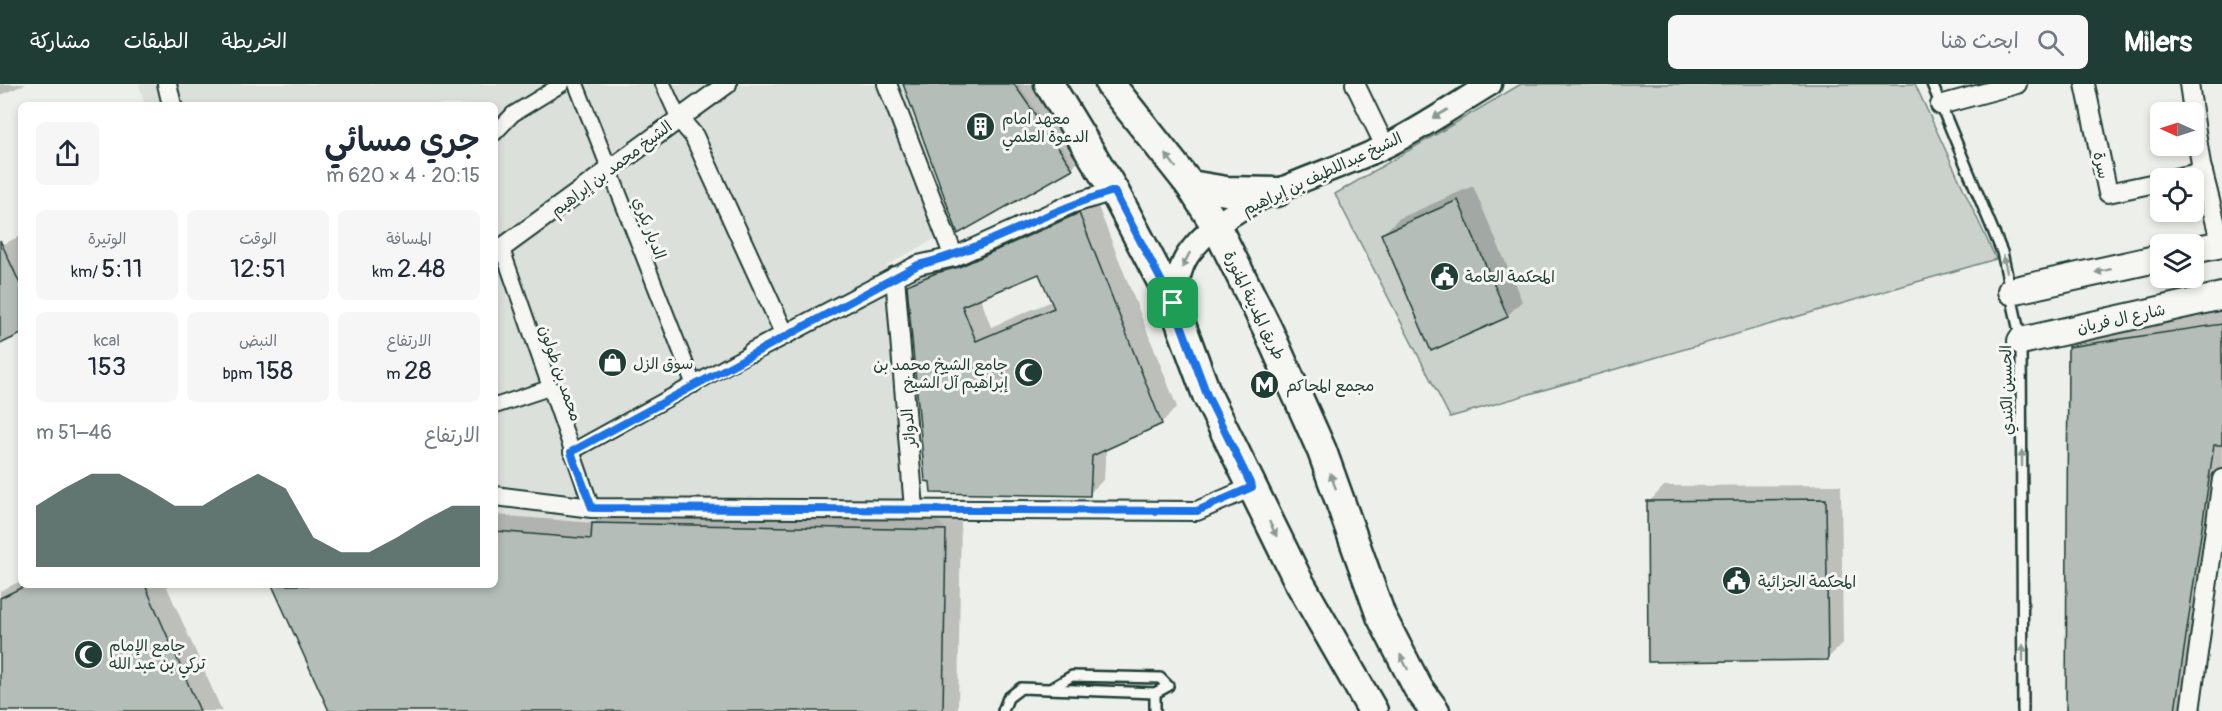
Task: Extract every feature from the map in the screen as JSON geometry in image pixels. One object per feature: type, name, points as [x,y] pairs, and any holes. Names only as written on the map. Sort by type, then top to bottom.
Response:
[{"type":"main road","points":[[1049,84],[1114,191],[1173,303],[1207,395],[1252,487],[1298,580],[1374,711]]},
{"type":"main road","name":"طريق المدينة المنورة","points":[[1110,84],[1190,185],[1216,226],[1268,330],[1322,451],[1381,616],[1418,688],[1435,711]]},
{"type":"main road","points":[[1190,185],[1226,191],[1277,192]]},
{"type":"main road","points":[[2204,248],[2222,244]]},
{"type":"main road","points":[[2011,291],[2150,260]]},
{"type":"main road","name":"شارع ال فريان","points":[[2021,340],[2222,296]]},
{"type":"street","points":[[167,84],[171,102]]},
{"type":"street","points":[[498,130],[513,114],[562,84]]},
{"type":"street","name":"الديار بكري","points":[[576,84],[694,385]]},
{"type":"street","points":[[663,84],[678,117],[694,136],[785,335]]},
{"type":"street","name":"الشيخ محمد بن إبراهيم","points":[[498,251],[678,117],[727,84]]},
{"type":"street","points":[[887,84],[954,256]]},
{"type":"street","points":[[1355,84],[1385,146]]},
{"type":"street","name":"الشيخ عبداللطيف بن إبراهيم","points":[[1173,303],[1183,263],[1190,252],[1216,226],[1277,192],[1385,146],[1490,84]]},
{"type":"street","points":[[1940,105],[2017,84]]},
{"type":"street","name":"سرة","points":[[2085,84],[2108,193],[2150,184]]},
{"type":"street","points":[[2189,84],[2202,168]]},
{"type":"street","points":[[2204,176],[2222,244]]},
{"type":"street","points":[[571,452],[895,276],[918,265],[954,256],[1071,204],[1114,191]]},
{"type":"street","name":"محمد بن طولون","points":[[498,251],[592,508]]},
{"type":"street","name":"الدوائر","points":[[895,276],[914,509]]},
{"type":"street","points":[[498,405],[549,388]]},
{"type":"street","points":[[2190,711],[2214,591],[2222,479]]},
{"type":"street","points":[[498,496],[592,508],[1197,511],[1252,487]]},
{"type":"lane","name":"الحسين الكندي","points":[[1932,84],[1971,172],[2002,252],[2021,340],[2023,711]]},
{"type":"lane","points":[[1003,711],[1008,698],[1021,688],[1155,693],[1167,686],[1160,678],[1072,676],[1050,689]]},
{"type":"lane","points":[[1155,693],[1155,711]]},
{"type":"shaded area","points":[[139,84],[1019,84],[1073,164],[887,265],[906,487],[946,530],[593,523],[591,539],[498,531],[498,102],[144,102]]},
{"type":"shaded area","points":[[1521,84],[1915,84],[1996,259],[1450,417],[1335,194]]},
{"type":"building","name":"معهد امام الدعوة العلمي","points":[[903,84],[1014,84],[1073,169],[958,234]]},
{"type":"building","name":"المحكمة العامة","points":[[1458,200],[1508,317],[1431,351],[1381,234]]},
{"type":"building","name":"جامع الشيخ محمد بن إبراهيم آل الشيخ","points":[[1079,213],[1162,424],[1092,456],[1090,496],[931,493],[930,482],[925,481],[907,285],[936,273],[959,267]],"holes":[[[1039,274],[1054,308],[976,341],[962,306]]]},
{"type":"building","points":[[0,240],[18,279],[18,335],[0,344]]},
{"type":"building","points":[[2222,324],[2222,445],[2214,445],[2175,711],[2066,711],[2068,347]]},
{"type":"building","name":"المحكمة الجزائية","points":[[1826,499],[1828,660],[1648,662],[1647,501]]},
{"type":"building","points":[[592,523],[946,530],[943,711],[329,711],[273,588],[498,588],[498,531],[591,539]]},
{"type":"building","name":"جامع الإمام تركي بن عبد الله","points":[[21,588],[146,588],[200,711],[0,711],[0,598]]},
{"type":"place","name":"معهد امام الدعوة العلمي","points":[[981,127]]},
{"type":"place","name":"المحكمة العامة","points":[[1444,276]]},
{"type":"place","name":"سوق الزل","points":[[612,363]]},
{"type":"place","name":"جامع الشيخ محمد بن إبراهيم آل الشيخ","points":[[1029,373]]},
{"type":"place","name":"مجمع المحاكم","points":[[1265,385]]},
{"type":"place","name":"المحكمة الجزائية","points":[[1737,581]]},
{"type":"place","name":"جامع الإمام تركي بن عبد الله","points":[[88,654]]},
{"type":"route","points":[[1114,191],[1173,303],[1207,395],[1252,487],[1197,511],[592,508],[571,452],[752,352],[918,265],[954,256],[1071,204],[1114,191]]}]
